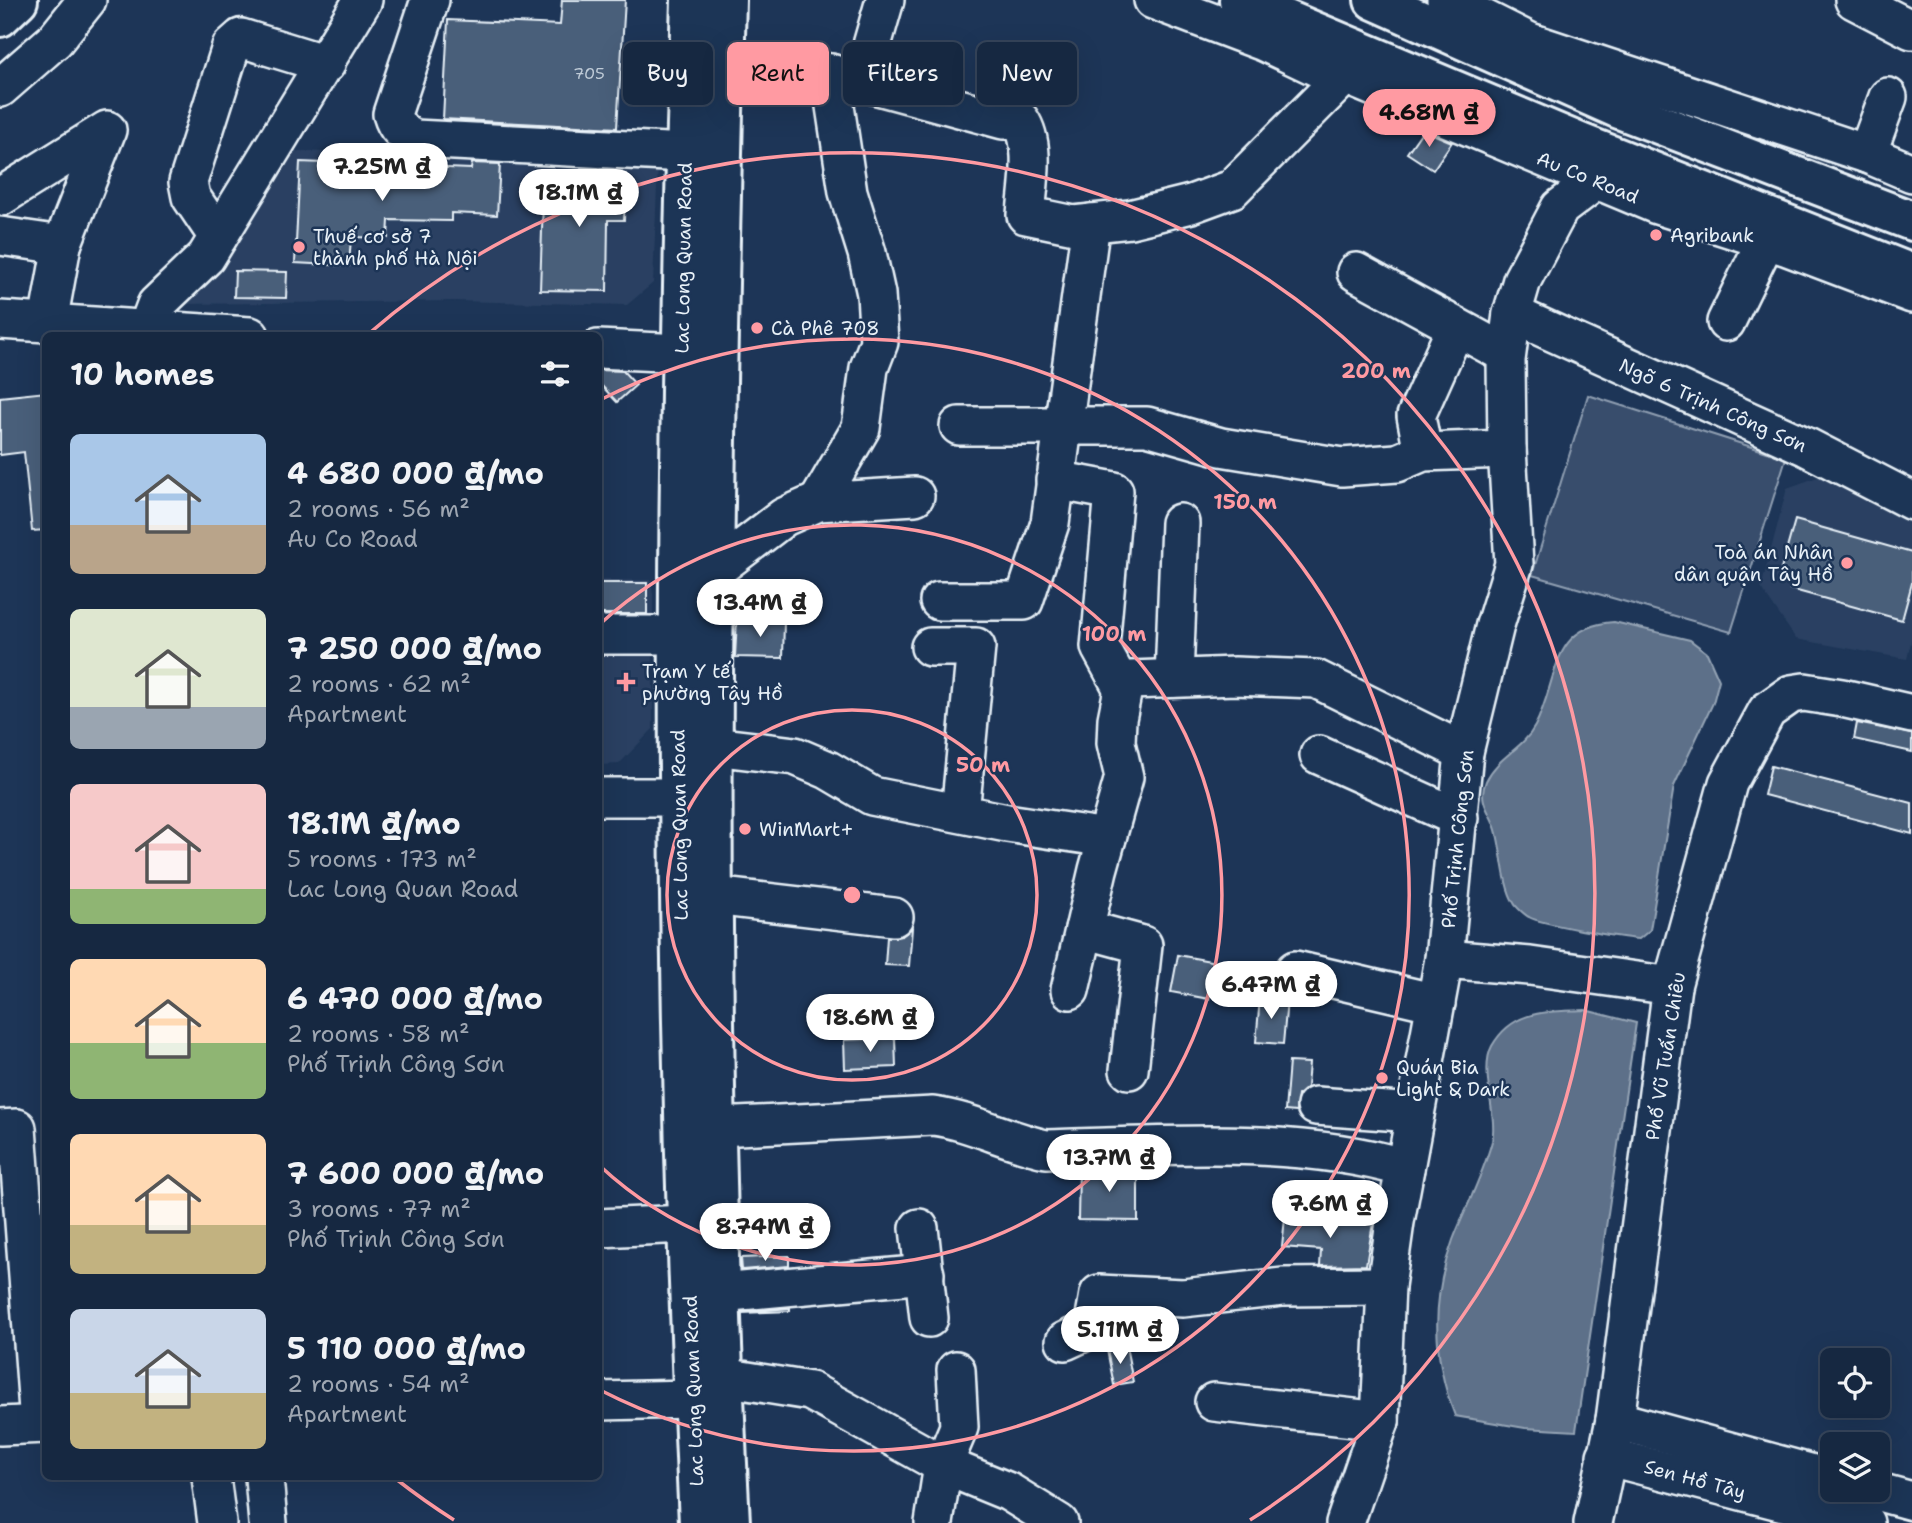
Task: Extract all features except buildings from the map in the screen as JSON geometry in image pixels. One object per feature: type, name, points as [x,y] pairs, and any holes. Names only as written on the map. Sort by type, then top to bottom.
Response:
[{"type":"main road","points":[[0,17],[18,0]]},
{"type":"main road","name":"Lac Long Quan Road","points":[[691,0],[681,353],[680,635],[695,798],[714,896],[720,1293],[708,1388],[699,1523]]},
{"type":"main road","name":"Lac Long Quan Road","points":[[726,0],[713,746],[695,798],[687,1224],[708,1388],[730,1523]]},
{"type":"main road","name":"Au Co Road","points":[[1239,0],[1580,144],[1912,274]]},
{"type":"main road","points":[[1374,0],[1598,100],[1912,221]]},
{"type":"main road","points":[[1580,144],[1598,100]]},
{"type":"street","points":[[0,88],[55,40],[88,0]]},
{"type":"street","points":[[167,332],[156,305],[206,257],[363,0]]},
{"type":"street","points":[[430,0],[392,114],[395,124],[403,134],[415,139],[686,153]]},
{"type":"street","points":[[863,42],[885,0]]},
{"type":"street","name":"Au Co Road","points":[[1153,0],[1264,42],[1321,69],[1345,75],[1657,205],[1766,240],[1912,294]]},
{"type":"street","points":[[1447,0],[1530,42],[1867,154],[1912,173]]},
{"type":"street","points":[[1854,0],[1912,30]]},
{"type":"street","points":[[218,237],[191,197],[188,182],[231,47],[240,38],[326,64]]},
{"type":"street","points":[[724,65],[791,67],[843,76]]},
{"type":"street","points":[[949,105],[1003,120],[1020,120],[1027,130],[1030,169],[1026,215],[1074,225],[1130,219],[1191,204],[1231,189],[1345,75]]},
{"type":"street","points":[[1867,154],[1888,97]]},
{"type":"street","points":[[818,502],[861,428],[869,368],[879,342],[876,294],[867,253],[848,192],[846,105]]},
{"type":"street","points":[[0,197],[107,130],[62,245],[48,322]]},
{"type":"street","name":"Phố Trịnh Công Sơn","points":[[1345,1523],[1380,1421],[1386,1286],[1444,959],[1464,752],[1495,625],[1514,564],[1507,449],[1506,354],[1512,314],[1522,280],[1560,208],[1597,180]]},
{"type":"street","points":[[939,601],[1024,601],[1050,523],[1091,223]]},
{"type":"street","points":[[0,236],[62,245]]},
{"type":"street","points":[[1726,322],[1766,240]]},
{"type":"street","points":[[1356,272],[1506,354]]},
{"type":"street","name":"Ngõ 6 Trịnh Công Sơn","points":[[1512,314],[1807,447],[1912,501]]},
{"type":"street","points":[[0,320],[48,322],[111,332]]},
{"type":"street","points":[[1423,452],[1416,416],[1456,327]]},
{"type":"street","points":[[602,349],[681,353]]},
{"type":"street","points":[[959,426],[1147,426],[1221,447],[1342,467],[1397,463],[1423,452],[1507,449]]},
{"type":"street","points":[[1055,480],[1114,491],[1100,647],[1123,689]]},
{"type":"street","points":[[716,569],[784,517],[818,502],[915,496]]},
{"type":"street","points":[[1174,678],[1180,523]]},
{"type":"street","points":[[602,635],[680,635]]},
{"type":"street","points":[[930,647],[976,647],[960,813]]},
{"type":"street","points":[[1070,990],[1124,777],[1116,743],[1117,719],[1123,689],[1131,680],[1316,679],[1464,752]]},
{"type":"street","name":"Phố Vũ Tuấn Chiêu","points":[[1592,1523],[1615,1420],[1672,986],[1728,783],[1768,711],[1791,694],[1804,692],[1912,714]]},
{"type":"street","points":[[713,746],[795,756],[828,770],[872,796],[1034,828],[1107,838]]},
{"type":"street","points":[[1320,755],[1459,818]]},
{"type":"street","points":[[602,797],[695,798]]},
{"type":"street","points":[[714,896],[894,917]]},
{"type":"street","points":[[1084,929],[1143,945],[1129,1070]]},
{"type":"street","points":[[1444,959],[1530,966],[1672,986]]},
{"type":"street","points":[[1295,970],[1436,1003]]},
{"type":"street","points":[[1316,1105],[1415,1112]]},
{"type":"street","points":[[718,1127],[933,1116],[956,1119],[1019,1143],[1046,1149],[1272,1146],[1369,1157],[1405,1168]]},
{"type":"street","points":[[0,1129],[18,1128],[42,1424],[0,1426]]},
{"type":"street","points":[[602,1228],[687,1224]]},
{"type":"street","points":[[919,1228],[929,1318]]},
{"type":"street","points":[[720,1293],[925,1274]]},
{"type":"street","points":[[1065,1341],[1093,1328],[1099,1294],[1183,1298],[1283,1287],[1386,1286]]},
{"type":"street","points":[[934,1523],[943,1465],[959,1427],[956,1370]]},
{"type":"street","points":[[602,1401],[708,1388],[810,1391],[943,1465],[1004,1507],[1059,1523]]},
{"type":"street","points":[[1214,1402],[1380,1421]]},
{"type":"street","name":"Sen Hồ Tây","points":[[1615,1420],[1820,1476]]},
{"type":"street","name":"Sen Hồ Tây","points":[[1606,1456],[1865,1523]]},
{"type":"street","points":[[211,1480],[216,1523]]},
{"type":"street","points":[[264,1480],[268,1523]]},
{"type":"street","points":[[1890,1495],[1912,1501]]},
{"type":"shaded area","points":[[293,151],[658,162],[653,283],[627,305],[455,301],[181,304],[256,207]]},
{"type":"shaded area","points":[[1588,395],[1786,458],[1731,632],[1532,575]]},
{"type":"shaded area","points":[[1829,473],[1912,524],[1912,638],[1907,659],[1796,639],[1761,588],[1787,488]]},
{"type":"shaded area","name":"Trạm Y tế phường Tây Hồ","points":[[602,580],[651,580],[653,729],[619,764],[602,765]]},
{"type":"shaded area","points":[[1614,622],[1690,640],[1707,653],[1719,680],[1713,703],[1674,786],[1650,930],[1639,939],[1536,920],[1521,911],[1507,887],[1496,830],[1483,795],[1491,773],[1524,741],[1535,726],[1559,658],[1567,645],[1578,633],[1593,626]]},
{"type":"shaded area","points":[[1585,1010],[1636,1023],[1576,1431],[1525,1428],[1455,1416],[1447,1394],[1438,1350],[1438,1306],[1453,1240],[1492,1141],[1493,1119],[1487,1067],[1492,1046],[1500,1034],[1521,1019],[1544,1013]]},
{"type":"place","name":"Agribank","points":[[1656,235]]},
{"type":"place","name":"Thuế cơ sở 7 thành phố Hà Nội","points":[[299,247]]},
{"type":"place","name":"Cà Phê 708","points":[[757,328]]},
{"type":"place","name":"Toà án Nhân dân quận Tây Hồ","points":[[1847,563]]},
{"type":"place","name":"Trạm Y tế phường Tây Hồ","points":[[626,682]]},
{"type":"place","name":"WinMart+","points":[[745,829]]},
{"type":"place","name":"Quán Bia Light & Dark","points":[[1382,1078]]}]
